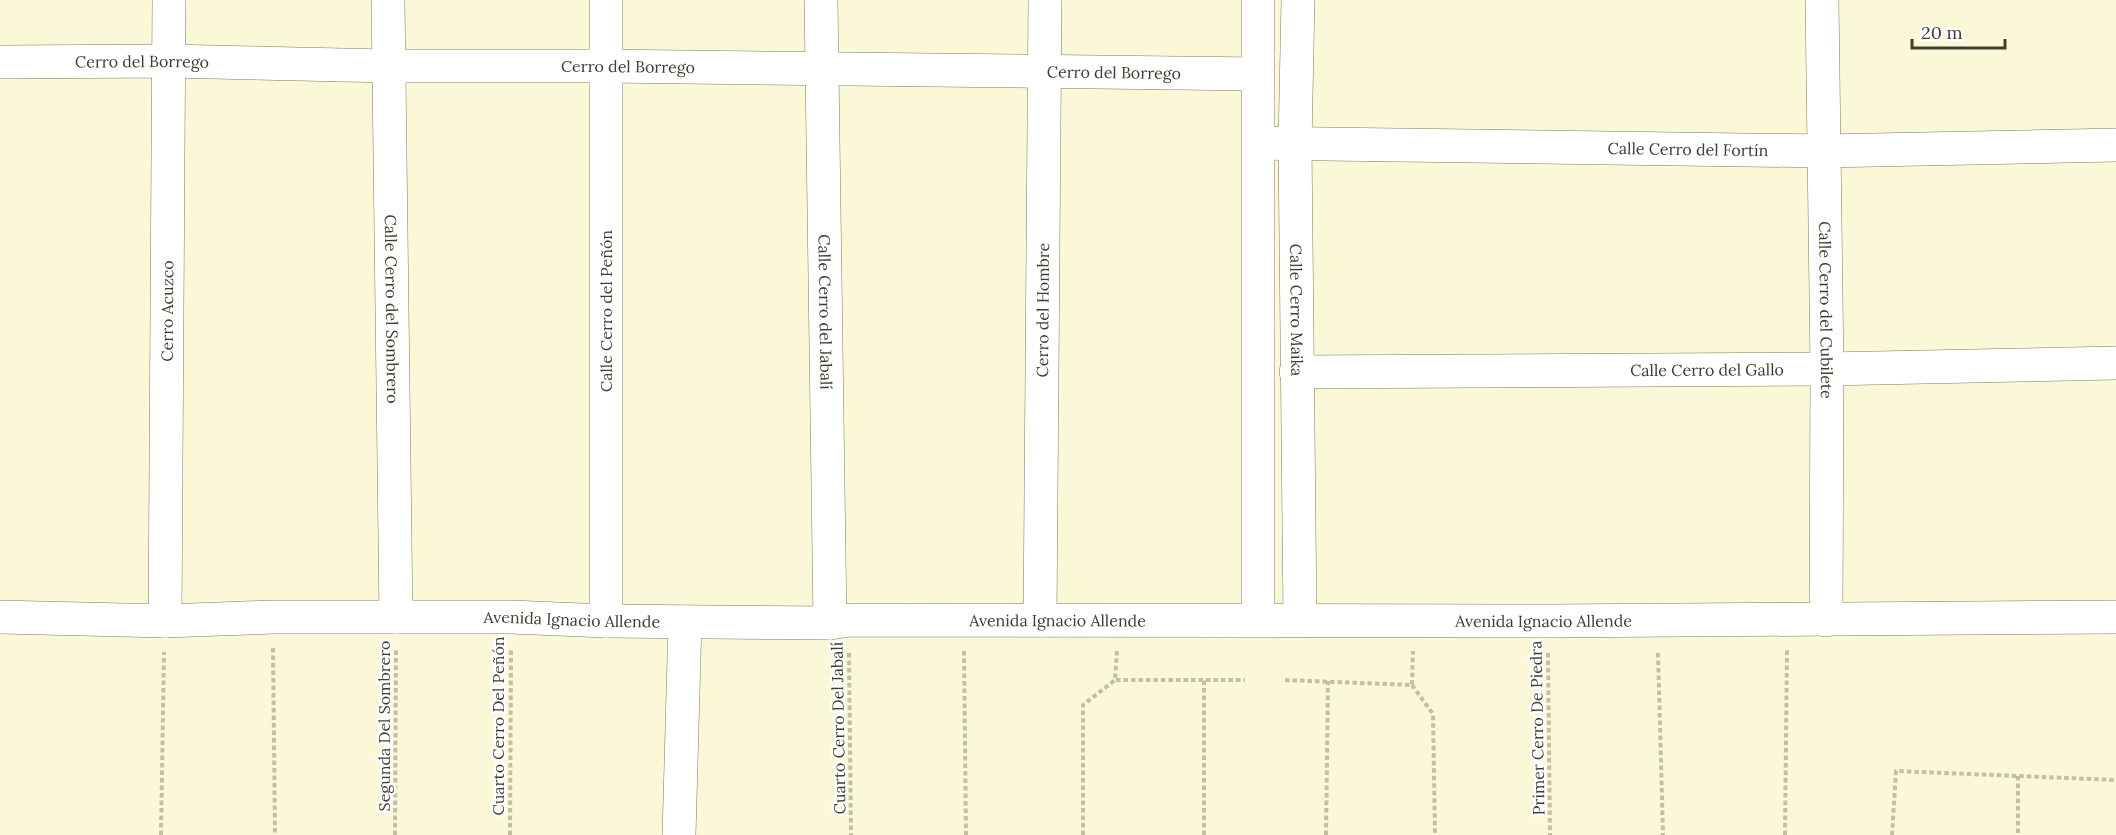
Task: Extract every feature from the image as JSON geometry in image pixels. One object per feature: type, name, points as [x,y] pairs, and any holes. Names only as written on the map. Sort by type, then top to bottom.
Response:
[{"type":"street","name":"Cerro Acuzco","points":[[165,621],[169,0]]},
{"type":"street","name":"Calle Cerro del Sombrero","points":[[388,0],[396,617]]},
{"type":"street","name":"Calle Cerro del Peñón","points":[[606,0],[606,621]]},
{"type":"street","name":"Calle Cerro del Jabalí","points":[[821,0],[821,69],[839,622]]},
{"type":"street","name":"Cerro del Hombre","points":[[1040,620],[1045,0]]},
{"type":"street","points":[[1258,0],[1258,620]]},
{"type":"street","name":"Calle Cerro Maika","points":[[1298,0],[1295,144],[1300,620]]},
{"type":"street","name":"Calle Cerro del Cubilete","points":[[1822,0],[1827,369],[1826,620]]},
{"type":"street","name":"Cerro del Borrego","points":[[0,62],[169,61],[388,66],[605,66],[1257,74]]},
{"type":"street","name":"Calle Cerro del Fortín","points":[[1259,143],[1824,152],[2116,145]]},
{"type":"street","name":"Calle Cerro del Gallo","points":[[1296,372],[1827,369],[2116,363]]},
{"type":"street","name":"Avenida Ignacio Allende","points":[[0,617],[165,621],[273,617],[511,617],[685,622],[1657,621],[2116,617]]},
{"type":"street","points":[[679,835],[685,622]]},
{"type":"path","points":[[273,617],[275,835]]},
{"type":"path","name":"Segunda Del Sombrero","points":[[395,835],[396,617]]},
{"type":"path","name":"Cuarto Cerro Del Peñón","points":[[510,835],[511,617]]},
{"type":"path","points":[[1785,835],[1787,619]]},
{"type":"path","points":[[964,620],[966,835]]},
{"type":"path","points":[[1115,680],[1119,620]]},
{"type":"path","points":[[160,835],[165,621]]},
{"type":"path","points":[[1414,621],[1412,685],[1433,714],[1436,835]]},
{"type":"path","name":"Primer Cerro De Piedra","points":[[1548,621],[1550,835]]},
{"type":"path","points":[[1657,621],[1663,835]]},
{"type":"path","name":"Cuarto Cerro Del Jabalí","points":[[839,622],[851,835]]},
{"type":"path","points":[[1083,835],[1083,705],[1115,680],[1245,680]]},
{"type":"path","points":[[1204,680],[1204,835]]},
{"type":"path","points":[[1285,680],[1412,685]]},
{"type":"path","points":[[1326,835],[1328,681]]},
{"type":"path","points":[[1892,835],[1896,771],[2116,780]]},
{"type":"path","points":[[2018,776],[2018,835]]}]
